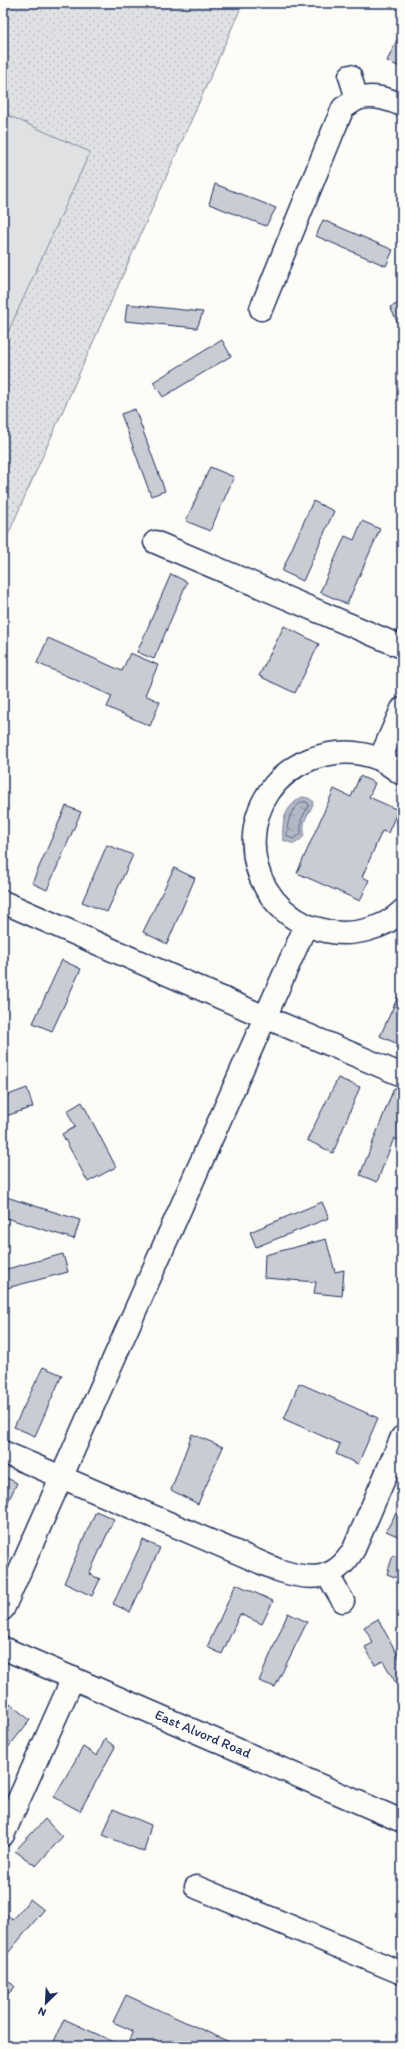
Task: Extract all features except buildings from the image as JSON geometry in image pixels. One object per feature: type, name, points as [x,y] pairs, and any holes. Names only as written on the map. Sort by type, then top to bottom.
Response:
[{"type":"street","points":[[350,76],[357,99]]},
{"type":"street","points":[[261,309],[343,108],[357,99],[366,96],[385,99],[402,105]]},
{"type":"street","points":[[155,542],[402,647]]},
{"type":"street","points":[[380,760],[402,709]]},
{"type":"street","points":[[402,774],[380,760],[352,752],[324,754],[297,764],[275,782],[260,806],[253,833],[254,862],[265,888],[282,910],[306,925],[336,933],[368,930],[396,917],[402,911]]},
{"type":"street","points":[[3,902],[265,1017],[402,1075]]},
{"type":"street","points":[[3,1609],[306,925]]},
{"type":"street","points":[[3,1452],[283,1572],[295,1576],[315,1578],[328,1574],[347,1562],[402,1437]]},
{"type":"street","points":[[328,1574],[343,1601]]},
{"type":"street","name":"East Alvord Road","points":[[3,1648],[402,1821]]},
{"type":"street","points":[[3,1835],[73,1678]]},
{"type":"street","points":[[196,1887],[402,1973]]},
{"type":"shaded area","points":[[3,3],[243,3],[3,546]]},
{"type":"shaded area","points":[[3,113],[90,152],[3,343]]},
{"type":"water","points":[[302,797],[308,798],[313,802],[305,820],[304,834],[299,841],[294,844],[283,840],[283,826],[285,815],[288,810]]}]
